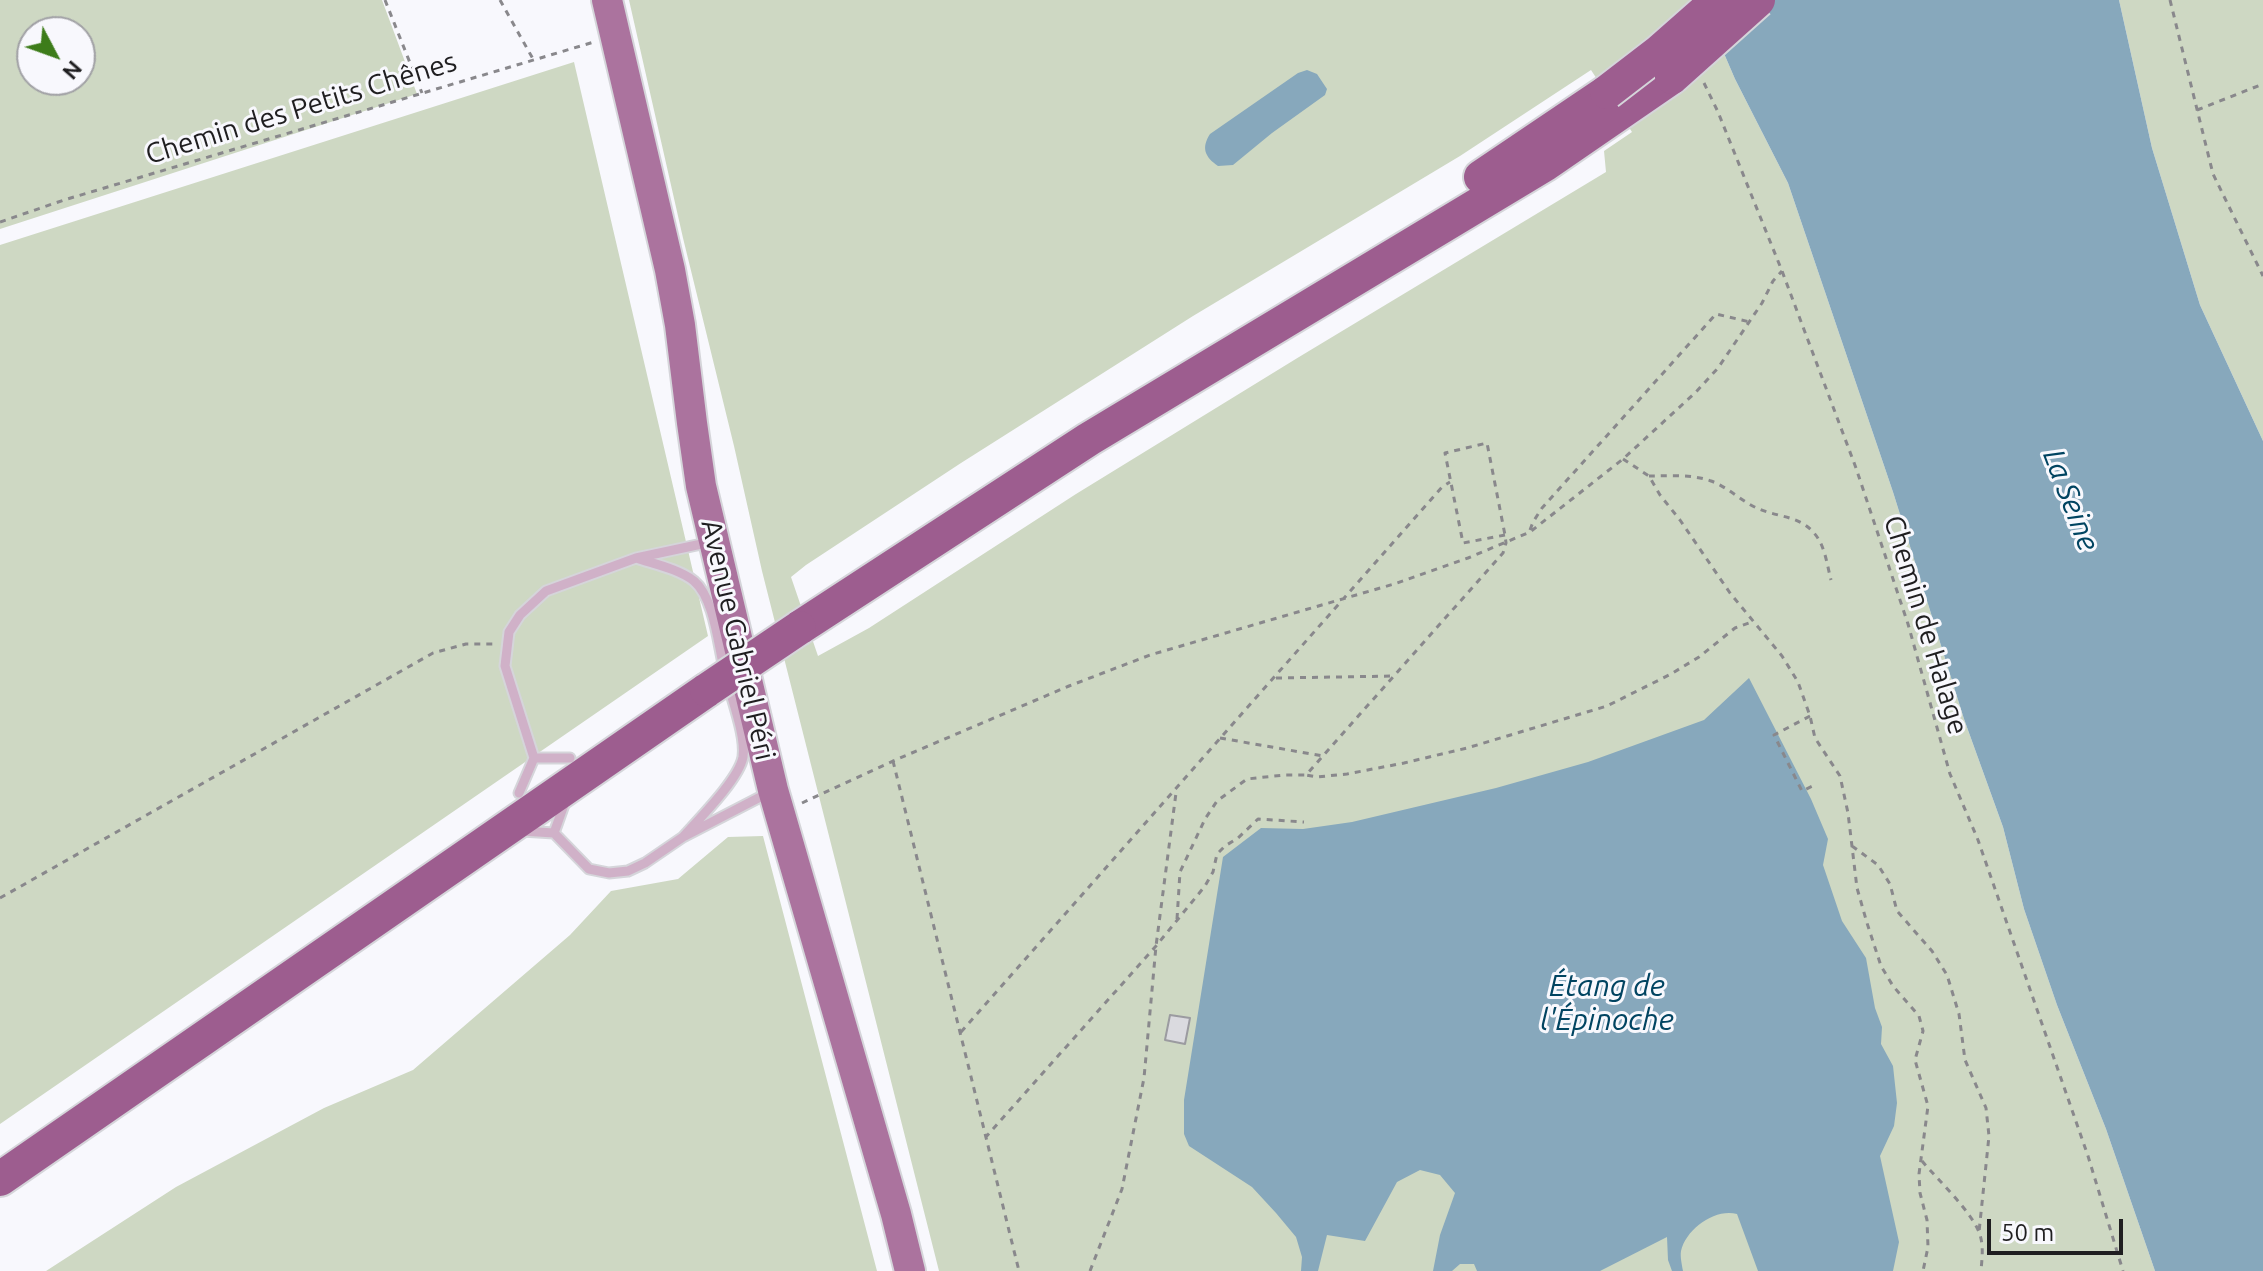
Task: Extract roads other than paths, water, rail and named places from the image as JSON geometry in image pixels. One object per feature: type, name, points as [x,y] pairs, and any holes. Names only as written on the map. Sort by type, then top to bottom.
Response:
[{"type":"highway","points":[[1614,103],[1659,52],[1718,0]]},
{"type":"highway","points":[[0,1179],[505,830],[571,771],[1075,422],[1457,192],[1614,103],[1672,77],[1758,0]]},
{"type":"highway","points":[[0,1151],[519,793],[571,771]]},
{"type":"main road","name":"Avenue Gabriel Péri","points":[[607,0],[670,270],[699,470],[714,541],[910,1271]]},
{"type":"lane","points":[[519,793],[534,758],[505,666],[509,632],[520,615],[546,591],[636,558],[714,541]]},
{"type":"lane","points":[[636,558],[693,581],[707,597],[743,745],[743,758],[736,774],[683,837]]},
{"type":"lane","points":[[534,758],[571,771],[554,833]]},
{"type":"lane","points":[[505,830],[554,833],[589,869],[609,873],[628,871],[683,837],[785,798]]},
{"type":"water","name":"La Seine","points":[[1701,0],[2119,0],[2152,148],[2200,305],[2263,441],[2263,1271],[2155,1271],[2024,909],[2003,827],[1964,719],[1893,492],[1788,183],[1735,79]]},
{"type":"water","points":[[1307,70],[1317,74],[1327,89],[1325,95],[1233,165],[1218,166],[1210,159],[1205,148],[1210,134],[1298,73]]},
{"type":"water","name":"Étang de l'Épinoche","points":[[1749,678],[1828,839],[1823,865],[1842,921],[1866,958],[1875,1008],[1882,1027],[1881,1044],[1893,1066],[1897,1103],[1894,1126],[1880,1156],[1899,1242],[1893,1271],[1758,1271],[1737,1214],[1728,1213],[1711,1217],[1689,1235],[1681,1251],[1683,1271],[1672,1271],[1667,1237],[1600,1271],[1477,1271],[1474,1264],[1460,1264],[1452,1271],[1433,1271],[1440,1235],[1455,1193],[1440,1175],[1420,1170],[1397,1182],[1365,1241],[1327,1235],[1318,1271],[1301,1271],[1302,1257],[1296,1237],[1276,1213],[1252,1187],[1189,1146],[1184,1134],[1184,1100],[1223,857],[1261,828],[1303,829],[1352,822],[1496,788],[1588,762],[1704,720]]}]
